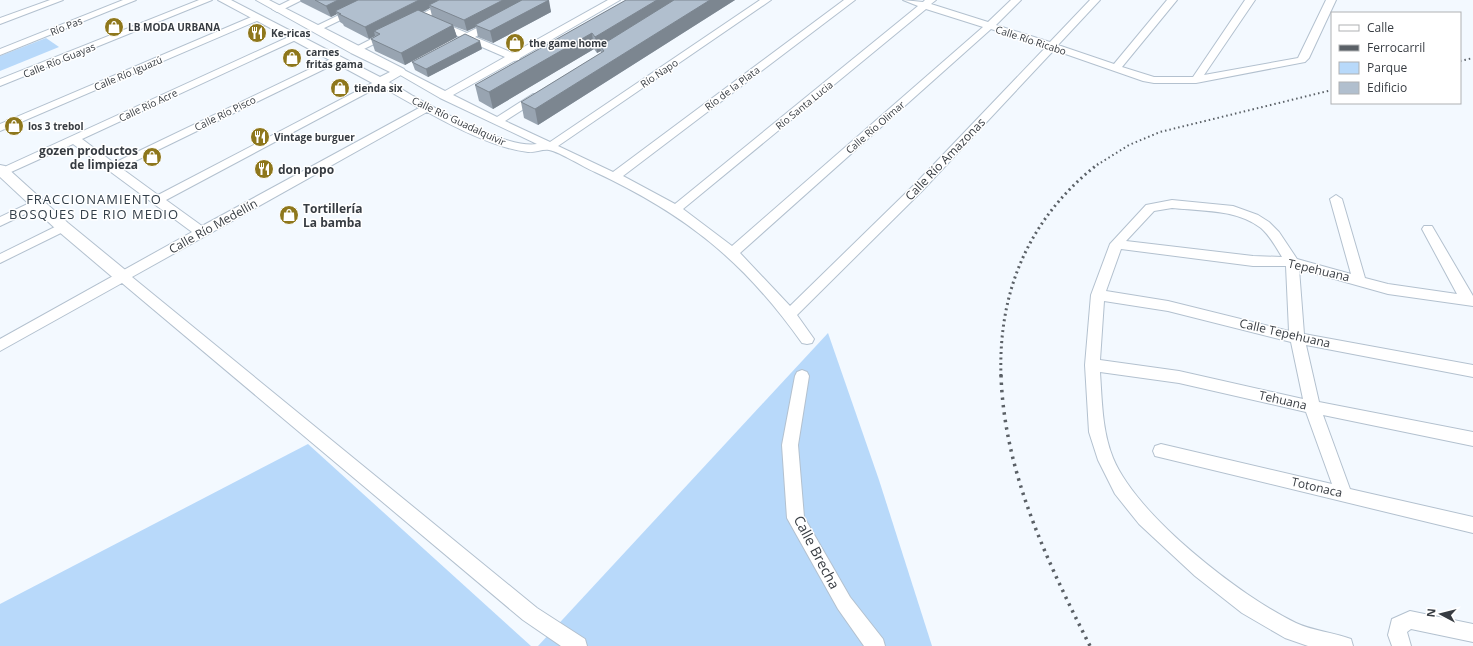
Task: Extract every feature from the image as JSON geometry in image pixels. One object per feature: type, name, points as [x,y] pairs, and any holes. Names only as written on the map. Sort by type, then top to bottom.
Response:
[{"type":"street","points":[[0,21],[58,0]]},
{"type":"street","name":"Río Pas","points":[[0,52],[131,0]]},
{"type":"street","name":"Calle Río Guayas","points":[[0,84],[207,0]]},
{"type":"street","name":"Calle Río Guadalquivir","points":[[223,0],[427,108],[479,133],[513,146],[530,149],[551,146]]},
{"type":"street","name":"Calle Río Guadalquivir","points":[[261,0],[444,96],[551,146],[676,210],[732,253],[790,314],[807,339]]},
{"type":"street","points":[[277,8],[297,0]]},
{"type":"street","points":[[315,29],[377,0]]},
{"type":"street","points":[[435,0],[446,5]]},
{"type":"street","points":[[355,50],[456,0]]},
{"type":"street","points":[[444,96],[515,58],[615,0]]},
{"type":"street","name":"Río Napo","points":[[551,146],[766,0]]},
{"type":"street","name":"Río de la Plata","points":[[614,177],[850,0]]},
{"type":"street","name":"Calle Río Ricabo","points":[[908,0],[928,3],[989,26],[1053,46],[1143,78],[1154,80],[1196,80],[1301,60],[1304,58],[1331,0]]},
{"type":"street","name":"Calle Río Olimar","points":[[732,253],[989,26],[1016,0]]},
{"type":"street","name":"Calle Río Amazonas","points":[[790,314],[919,187],[1095,0]]},
{"type":"street","points":[[1116,68],[1172,0]]},
{"type":"street","points":[[1196,80],[1250,0]]},
{"type":"street","name":"Río Santa Lucia","points":[[676,210],[928,3]]},
{"type":"street","points":[[422,17],[515,58]]},
{"type":"street","name":"Calle Río Iguazú","points":[[0,128],[256,18]]},
{"type":"street","points":[[441,51],[503,18]]},
{"type":"street","name":"Calle Río Acre","points":[[1,171],[295,37]]},
{"type":"street","name":"Calle Río Pisco","points":[[114,167],[337,59]]},
{"type":"street","points":[[157,200],[413,65]]},
{"type":"street","points":[[498,120],[545,91]]},
{"type":"street","name":"Calle Río Medellín","points":[[0,346],[201,232],[427,108]]},
{"type":"street","points":[[74,139],[201,232]]},
{"type":"street","points":[[1,171],[63,227],[530,614],[578,646]]},
{"type":"street","points":[[1336,200],[1359,280]]},
{"type":"street","points":[[0,222],[38,203]]},
{"type":"street","points":[[1344,494],[1312,407],[1297,338],[1292,262],[1275,235],[1265,225],[1254,218],[1229,209],[1160,205],[1150,208],[1116,244],[1098,295],[1092,365],[1097,432],[1106,460],[1121,489],[1145,519],[1201,570],[1249,607],[1292,631],[1318,640],[1344,646]]},
{"type":"street","points":[[0,259],[63,227]]},
{"type":"street","points":[[1428,229],[1470,300]]},
{"type":"street","name":"Tepehuana","points":[[1116,244],[1253,261],[1292,262],[1412,294],[1470,300]]},
{"type":"street","name":"Calle Tepehuana","points":[[1098,295],[1168,306],[1297,338],[1473,371]]},
{"type":"street","name":"Tehuana","points":[[1092,365],[1179,377],[1312,407],[1473,439]]},
{"type":"street","name":"Calle Brecha","points":[[802,376],[790,445],[796,518],[844,603],[876,646]]},
{"type":"street","name":"Totonaca","points":[[1161,451],[1473,525]]},
{"type":"street","points":[[1402,646],[1397,635],[1399,626],[1410,620],[1473,633]]},
{"type":"green space","points":[[46,38],[59,47],[0,71],[0,56]]},
{"type":"green space","points":[[828,333],[879,480],[932,646],[538,646]]},
{"type":"green space","points":[[308,444],[531,646],[0,646],[0,604]]},
{"type":"building","points":[[315,0],[338,0],[326,6]]},
{"type":"building","points":[[358,0],[419,0],[365,27],[335,11]]},
{"type":"building","points":[[439,0],[503,0],[464,20],[429,5]]},
{"type":"building","points":[[522,0],[549,0],[490,31],[475,25]]},
{"type":"building","points":[[626,0],[657,0],[595,37],[592,33],[489,92],[475,85]]},
{"type":"building","points":[[674,0],[710,0],[535,109],[521,102],[604,51],[600,46]]},
{"type":"building","points":[[418,10],[453,25],[401,53],[371,39],[380,34],[374,31]]},
{"type":"building","points":[[465,34],[480,41],[426,69],[412,62]]},
{"type":"railway","points":[[1461,61],[1473,58]]},
{"type":"railway","points":[[1097,165],[1129,145],[1160,132],[1331,90]]},
{"type":"railway","points":[[1001,375],[1005,314],[1012,285],[1023,258],[1037,232],[1054,207],[1074,185],[1098,164]]},
{"type":"railway","points":[[1001,375],[1004,411],[1010,446],[1030,515],[1058,581],[1090,646]]},
{"type":"place","name":"LB MODA URBANA","points":[[114,27]]},
{"type":"place","name":"Ke-ricas","points":[[257,33]]},
{"type":"place","name":"the game home","points":[[515,43]]},
{"type":"place","name":"carnes fritas gama","points":[[292,58]]},
{"type":"place","name":"tienda six","points":[[340,88]]},
{"type":"place","name":"los 3 trebol","points":[[14,126]]},
{"type":"place","name":"Vintage burguer","points":[[260,137]]},
{"type":"place","name":"gozen productos de limpieza","points":[[152,157]]},
{"type":"place","name":"don popo","points":[[264,169]]},
{"type":"place","name":"Tortillería La bamba","points":[[289,215]]},
{"type":"district","name":"FRACCIONAMIENTO BOSQUES DE RIO MEDIO","points":[[94,206]]}]
